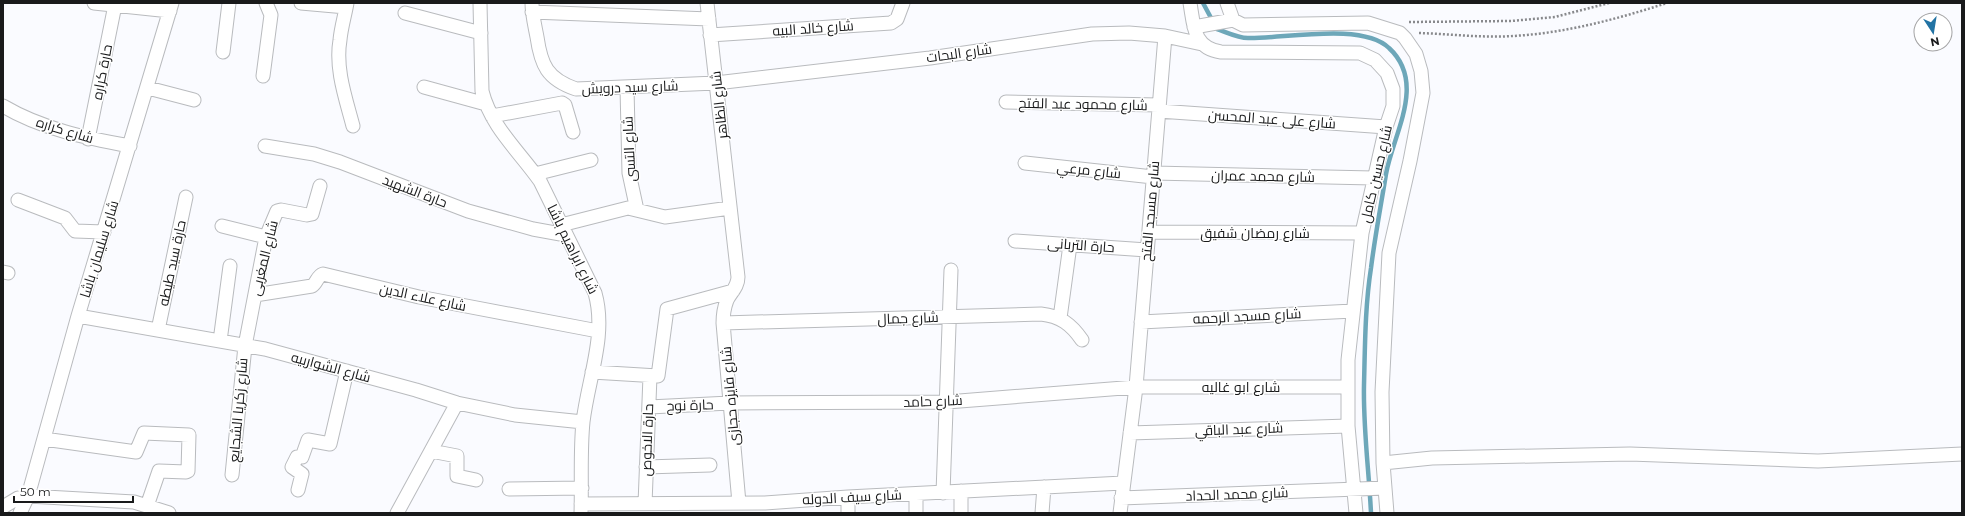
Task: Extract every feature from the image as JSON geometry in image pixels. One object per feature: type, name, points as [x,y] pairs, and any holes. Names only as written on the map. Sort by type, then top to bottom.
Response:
[{"type":"street","points":[[94,3],[171,7]]},
{"type":"street","points":[[223,52],[229,3]]},
{"type":"street","points":[[263,76],[271,15],[264,3]]},
{"type":"street","points":[[301,3],[347,5],[339,41],[339,63],[342,84],[353,126]]},
{"type":"street","name":"شارع ابراهيم باشا","points":[[480,3],[482,91],[486,104],[506,139],[535,174],[564,230],[598,302],[598,342],[583,422],[581,509]]},
{"type":"street","name":"شارع الظاهر","points":[[707,3],[738,277],[733,291]]},
{"type":"street","name":"شارع خالد البيه","points":[[710,35],[891,23],[897,19],[903,3]]},
{"type":"street","points":[[1190,3],[1194,27],[1202,44]]},
{"type":"street","points":[[1227,3],[1233,20]]},
{"type":"street","name":"حارة كراره","points":[[88,139],[115,5]]},
{"type":"street","name":"شارع سليمان باشا","points":[[20,513],[28,496],[78,316],[148,88],[171,7]]},
{"type":"street","points":[[532,8],[709,18]]},
{"type":"street","name":"شارع سيد درويش","points":[[532,8],[539,52],[543,65],[551,76],[562,84],[576,89],[716,83]]},
{"type":"street","points":[[405,13],[481,33]]},
{"type":"street","points":[[1194,27],[1233,20],[1244,25],[1368,23],[1400,33]]},
{"type":"street","name":"شارع البحات","points":[[716,83],[930,58],[1092,34],[1129,32],[1165,36],[1202,44]]},
{"type":"street","name":"شارع حسين كامل","points":[[1387,513],[1383,462],[1382,392],[1389,253],[1410,161],[1423,93],[1421,71],[1416,54],[1400,33]]},
{"type":"street","name":"شارع مسجد الفتح","points":[[1120,513],[1136,387],[1165,36]]},
{"type":"street","name":"شارع حسين كامل","points":[[1202,44],[1207,48],[1221,52],[1360,53],[1375,60],[1379,64],[1387,73],[1393,89],[1393,106],[1373,178],[1362,233],[1353,311],[1347,387],[1348,426],[1356,513]]},
{"type":"street","points":[[424,87],[486,104]]},
{"type":"street","points":[[148,88],[194,100]]},
{"type":"street","name":"شارع التسى","points":[[627,88],[629,173],[637,210]]},
{"type":"street","name":"شارع محمود عبد الفتح","points":[[1006,102],[1159,108]]},
{"type":"street","points":[[492,116],[562,103],[564,105],[572,132]]},
{"type":"street","name":"شارع كراره","points":[[3,106],[48,126],[88,139],[130,146]]},
{"type":"street","name":"شارع على عبد المحسن","points":[[1159,108],[1386,127]]},
{"type":"street","name":"حارة الشهيد","points":[[265,146],[314,154],[340,162],[468,211],[533,229],[564,230]]},
{"type":"street","points":[[535,174],[591,160]]},
{"type":"street","name":"شارع مرعي","points":[[1025,163],[1153,175]]},
{"type":"street","name":"شارع محمد عمران","points":[[1153,175],[1373,178]]},
{"type":"street","name":"شارع المغربى","points":[[244,346],[266,237],[278,211],[281,210],[307,215],[312,214],[320,186]]},
{"type":"street","name":"حارة سيد طيطه","points":[[158,330],[186,197]]},
{"type":"street","points":[[18,200],[65,218],[75,231],[104,232]]},
{"type":"street","points":[[564,230],[625,208],[665,217],[730,208]]},
{"type":"street","points":[[222,226],[266,237]]},
{"type":"street","name":"شارع رمضان شفيق","points":[[1149,232],[1362,233]]},
{"type":"street","name":"حارة التربانى","points":[[1015,241],[1147,250]]},
{"type":"street","points":[[1060,318],[1070,244]]},
{"type":"street","points":[[220,341],[230,266]]},
{"type":"street","points":[[942,492],[947,402],[951,270]]},
{"type":"street","name":"شارع علاء الدين","points":[[255,295],[312,286],[323,274],[419,297],[598,331]]},
{"type":"street","points":[[592,372],[656,377],[659,375],[667,309],[733,291]]},
{"type":"street","name":"شارع فايزه حجازى","points":[[733,291],[727,300],[723,323],[739,503]]},
{"type":"street","name":"شارع مسجد الرحمه","points":[[1141,322],[1353,311]]},
{"type":"street","name":"شارع جمال","points":[[723,323],[1040,314],[1060,318],[1073,327],[1082,340]]},
{"type":"street","name":"شارع الشواربيه","points":[[78,316],[265,349],[457,403],[515,415],[583,422]]},
{"type":"street","name":"شارع زكريا الشجايع","points":[[232,475],[244,346]]},
{"type":"street","points":[[298,490],[302,474],[292,467],[297,456],[302,457],[307,440],[330,444],[347,372]]},
{"type":"street","name":"حارة الاخوص","points":[[645,504],[650,376]]},
{"type":"street","name":"شارع ابو غاليه","points":[[1136,387],[1347,387]]},
{"type":"street","name":"شارع حامد","points":[[730,403],[947,402],[1136,387]]},
{"type":"street","points":[[397,513],[457,403]]},
{"type":"street","name":"حارة نوح","points":[[649,407],[730,403]]},
{"type":"street","name":"شارع عبد الباقي","points":[[1130,433],[1348,426]]},
{"type":"street","points":[[44,439],[136,452],[144,433],[189,435],[188,471],[159,472],[146,506]]},
{"type":"street","points":[[431,451],[457,456],[457,476],[476,480]]},
{"type":"street","points":[[1383,462],[1432,458],[1630,454],[1818,462],[1962,454]]},
{"type":"street","points":[[646,467],[710,465]]},
{"type":"street","name":"شارع سيف الدوله","points":[[581,509],[645,504],[705,508],[739,503],[766,508],[848,497],[1123,483]]},
{"type":"street","points":[[1042,513],[1044,487]]},
{"type":"street","points":[[509,489],[582,488]]},
{"type":"street","name":"شارع محمد الحداد","points":[[1121,498],[1385,488]]},
{"type":"street","points":[[960,491],[961,513]]},
{"type":"street","points":[[916,494],[916,513]]},
{"type":"street","points":[[3,507],[18,498],[28,496],[112,507],[134,502],[169,513]]},
{"type":"street","points":[[848,497],[848,513]]},
{"type":"path","points":[[1407,22],[1511,21],[1555,17],[1609,3]]},
{"type":"path","points":[[1400,33],[1512,36],[1550,32],[1614,20],[1667,3]]},
{"type":"waterway","points":[[1203,3],[1217,29],[1240,37],[1263,38],[1342,34],[1377,40],[1389,48],[1400,62],[1406,77],[1407,93],[1400,126],[1386,174],[1369,282],[1365,341],[1364,401],[1371,513]]}]
